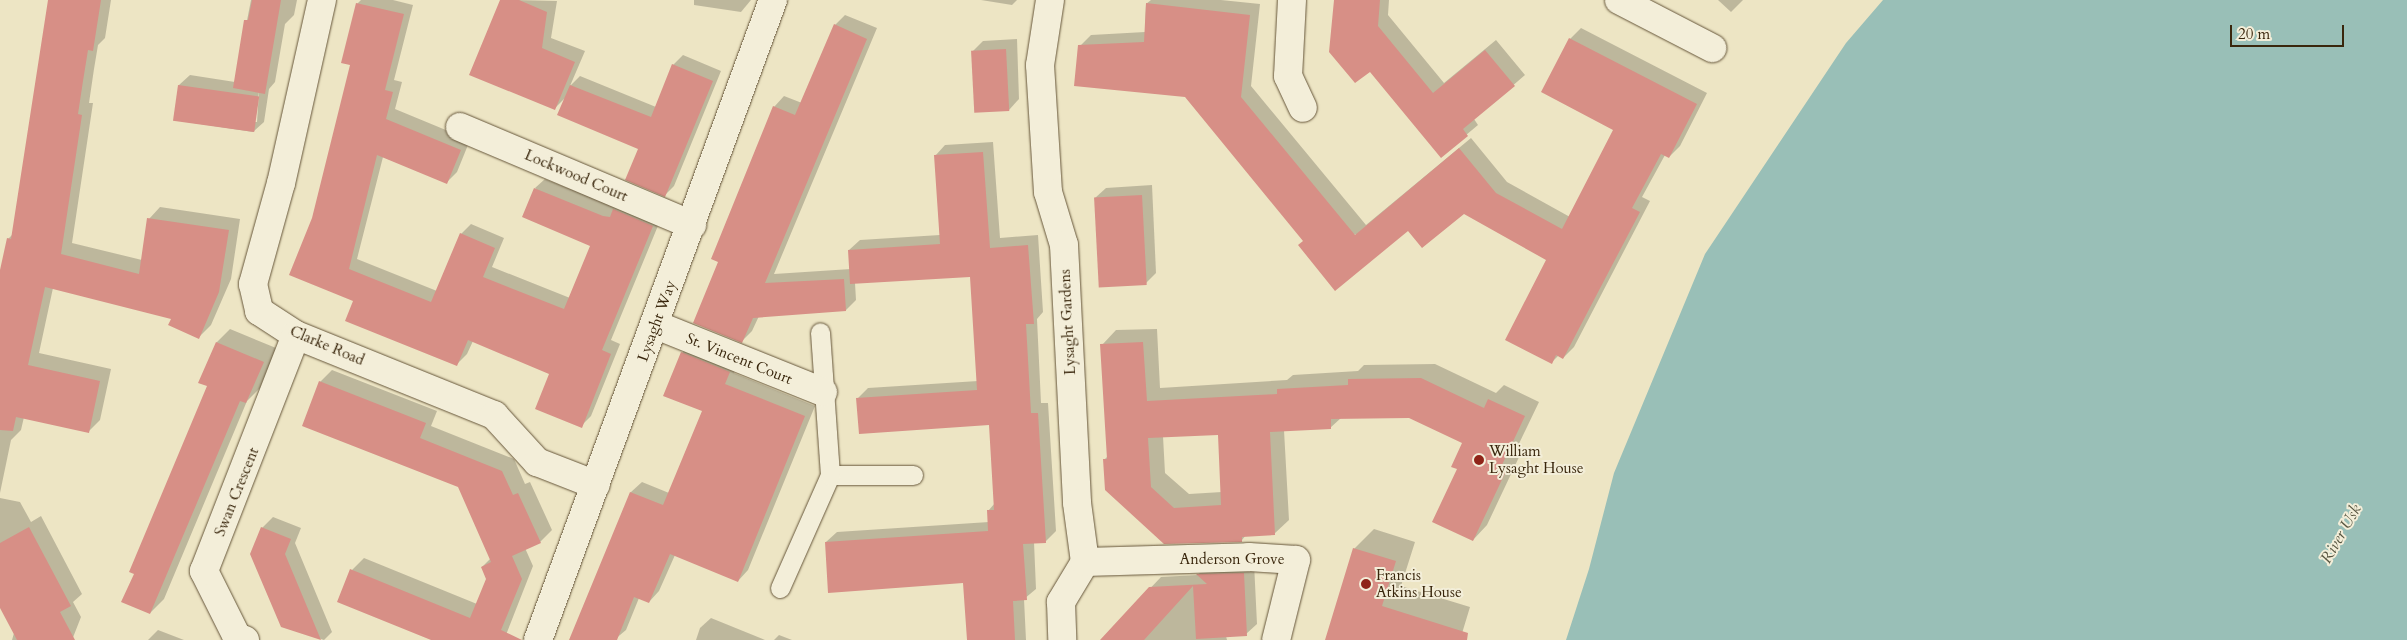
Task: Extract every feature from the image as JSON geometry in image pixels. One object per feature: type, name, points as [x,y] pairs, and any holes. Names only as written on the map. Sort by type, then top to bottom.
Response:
[{"type":"street","name":"Clarke Road","points":[[322,0],[281,183],[253,284],[259,311],[296,335],[494,415],[537,462],[596,485]]},
{"type":"street","name":"Lysaght Way","points":[[538,640],[656,325],[772,0]]},
{"type":"street","name":"Lysaght Gardens","points":[[1050,0],[1040,65],[1048,192],[1064,245],[1077,503],[1085,562]]},
{"type":"street","points":[[1292,0],[1288,76],[1303,108]]},
{"type":"street","points":[[1619,0],[1712,48]]},
{"type":"street","name":"Lockwood Court","points":[[460,127],[692,225]]},
{"type":"street","name":"St. Vincent Court","points":[[656,325],[823,392]]},
{"type":"street","name":"Swan Crescent","points":[[245,640],[237,636],[204,571],[296,335]]},
{"type":"street","name":"Anderson Grove","points":[[1085,562],[1249,557],[1296,560],[1276,640]]},
{"type":"street","points":[[1062,640],[1061,602],[1085,562]]},
{"type":"lane","points":[[780,588],[830,475],[820,332]]},
{"type":"lane","points":[[830,475],[913,474]]},
{"type":"water","name":"River Usk","points":[[1883,0],[2407,0],[2407,640],[1566,640],[1589,569],[1614,473],[1705,254],[1846,43]]},
{"type":"building","points":[[48,0],[101,0],[93,51],[88,50],[83,81],[78,114],[82,115],[61,254],[139,274],[147,218],[229,230],[219,292],[199,339],[168,325],[171,319],[45,287],[28,365],[100,381],[89,433],[16,417],[13,431],[0,430],[0,270],[7,238],[11,239]]},
{"type":"building","points":[[252,0],[281,0],[265,94],[233,88],[244,20],[248,20]]},
{"type":"building","points":[[500,0],[519,0],[547,12],[542,48],[575,62],[555,110],[469,75]]},
{"type":"building","points":[[1334,0],[1380,0],[1378,26],[1433,93],[1485,50],[1515,86],[1463,129],[1468,136],[1441,158],[1370,72],[1355,83],[1329,52]]},
{"type":"building","points":[[356,3],[404,14],[385,90],[393,92],[386,119],[461,150],[447,184],[377,155],[349,269],[431,302],[460,233],[495,248],[483,277],[564,309],[590,246],[522,217],[534,188],[603,216],[610,217],[613,209],[653,226],[602,350],[611,354],[582,428],[535,409],[549,374],[468,340],[457,366],[345,321],[353,301],[289,275],[312,218],[350,65],[341,63]]},
{"type":"building","points":[[1146,3],[1250,15],[1241,97],[1355,235],[1459,148],[1496,193],[1562,229],[1613,130],[1541,92],[1569,38],[1697,104],[1669,158],[1661,154],[1632,208],[1640,212],[1563,359],[1556,355],[1552,364],[1505,340],[1546,260],[1464,214],[1422,248],[1408,231],[1335,291],[1298,245],[1303,241],[1185,97],[1074,86],[1078,45],[1144,42]]},
{"type":"building","points":[[834,24],[867,39],[765,283],[844,279],[846,311],[753,318],[742,343],[693,323],[718,262],[711,259],[773,106],[795,115]]},
{"type":"building","points":[[1006,49],[1009,111],[974,113],[971,51]]},
{"type":"building","points":[[672,64],[713,81],[665,197],[625,180],[638,149],[557,115],[570,85],[651,117]]},
{"type":"building","points":[[178,85],[259,96],[254,132],[173,121]]},
{"type":"building","points":[[983,152],[990,248],[1028,245],[1034,324],[1026,324],[1031,413],[1038,413],[1046,543],[1023,544],[1027,600],[1013,601],[1015,640],[967,640],[963,583],[828,593],[825,542],[988,531],[987,510],[994,510],[989,425],[859,434],[856,398],[977,390],[970,277],[850,284],[848,250],[940,244],[934,155]]},
{"type":"building","points":[[1142,195],[1147,285],[1099,287],[1094,198]]},
{"type":"building","points":[[216,342],[264,362],[246,403],[240,401],[150,614],[121,602],[134,574],[129,572],[207,386],[198,383]]},
{"type":"building","points":[[1143,342],[1147,401],[1277,394],[1277,389],[1348,385],[1348,379],[1421,378],[1484,408],[1488,399],[1525,416],[1501,467],[1507,469],[1473,541],[1432,522],[1457,469],[1451,467],[1462,443],[1409,418],[1331,419],[1331,429],[1270,432],[1275,535],[1242,537],[1242,542],[1164,544],[1105,490],[1103,459],[1107,459],[1100,344]],"holes":[[[1218,435],[1221,505],[1174,508],[1151,487],[1148,438]]]},
{"type":"building","points":[[681,352],[730,372],[725,384],[805,416],[738,582],[670,554],[649,603],[634,597],[617,640],[569,640],[630,492],[663,505],[702,411],[663,396]]},
{"type":"building","points":[[319,381],[426,423],[420,438],[502,471],[513,495],[518,493],[541,543],[512,556],[522,579],[501,630],[522,640],[431,640],[337,602],[350,569],[470,618],[486,579],[481,567],[491,562],[458,487],[302,426]]},
{"type":"building","points":[[29,527],[71,606],[60,612],[75,640],[17,640],[0,608],[0,543]]},
{"type":"building","points":[[261,527],[291,539],[285,554],[321,640],[281,627],[250,554]]},
{"type":"building","name":"Francis Atkins House","points":[[1353,548],[1396,561],[1382,606],[1468,633],[1467,640],[1325,640]]},
{"type":"building","points":[[1244,573],[1247,636],[1196,639],[1193,586],[1144,640],[1100,640],[1149,587],[1207,584],[1196,574]]},
{"type":"place","name":"William Lysaght House","points":[[1479,460]]},
{"type":"place","name":"Francis Atkins House","points":[[1366,584]]}]
